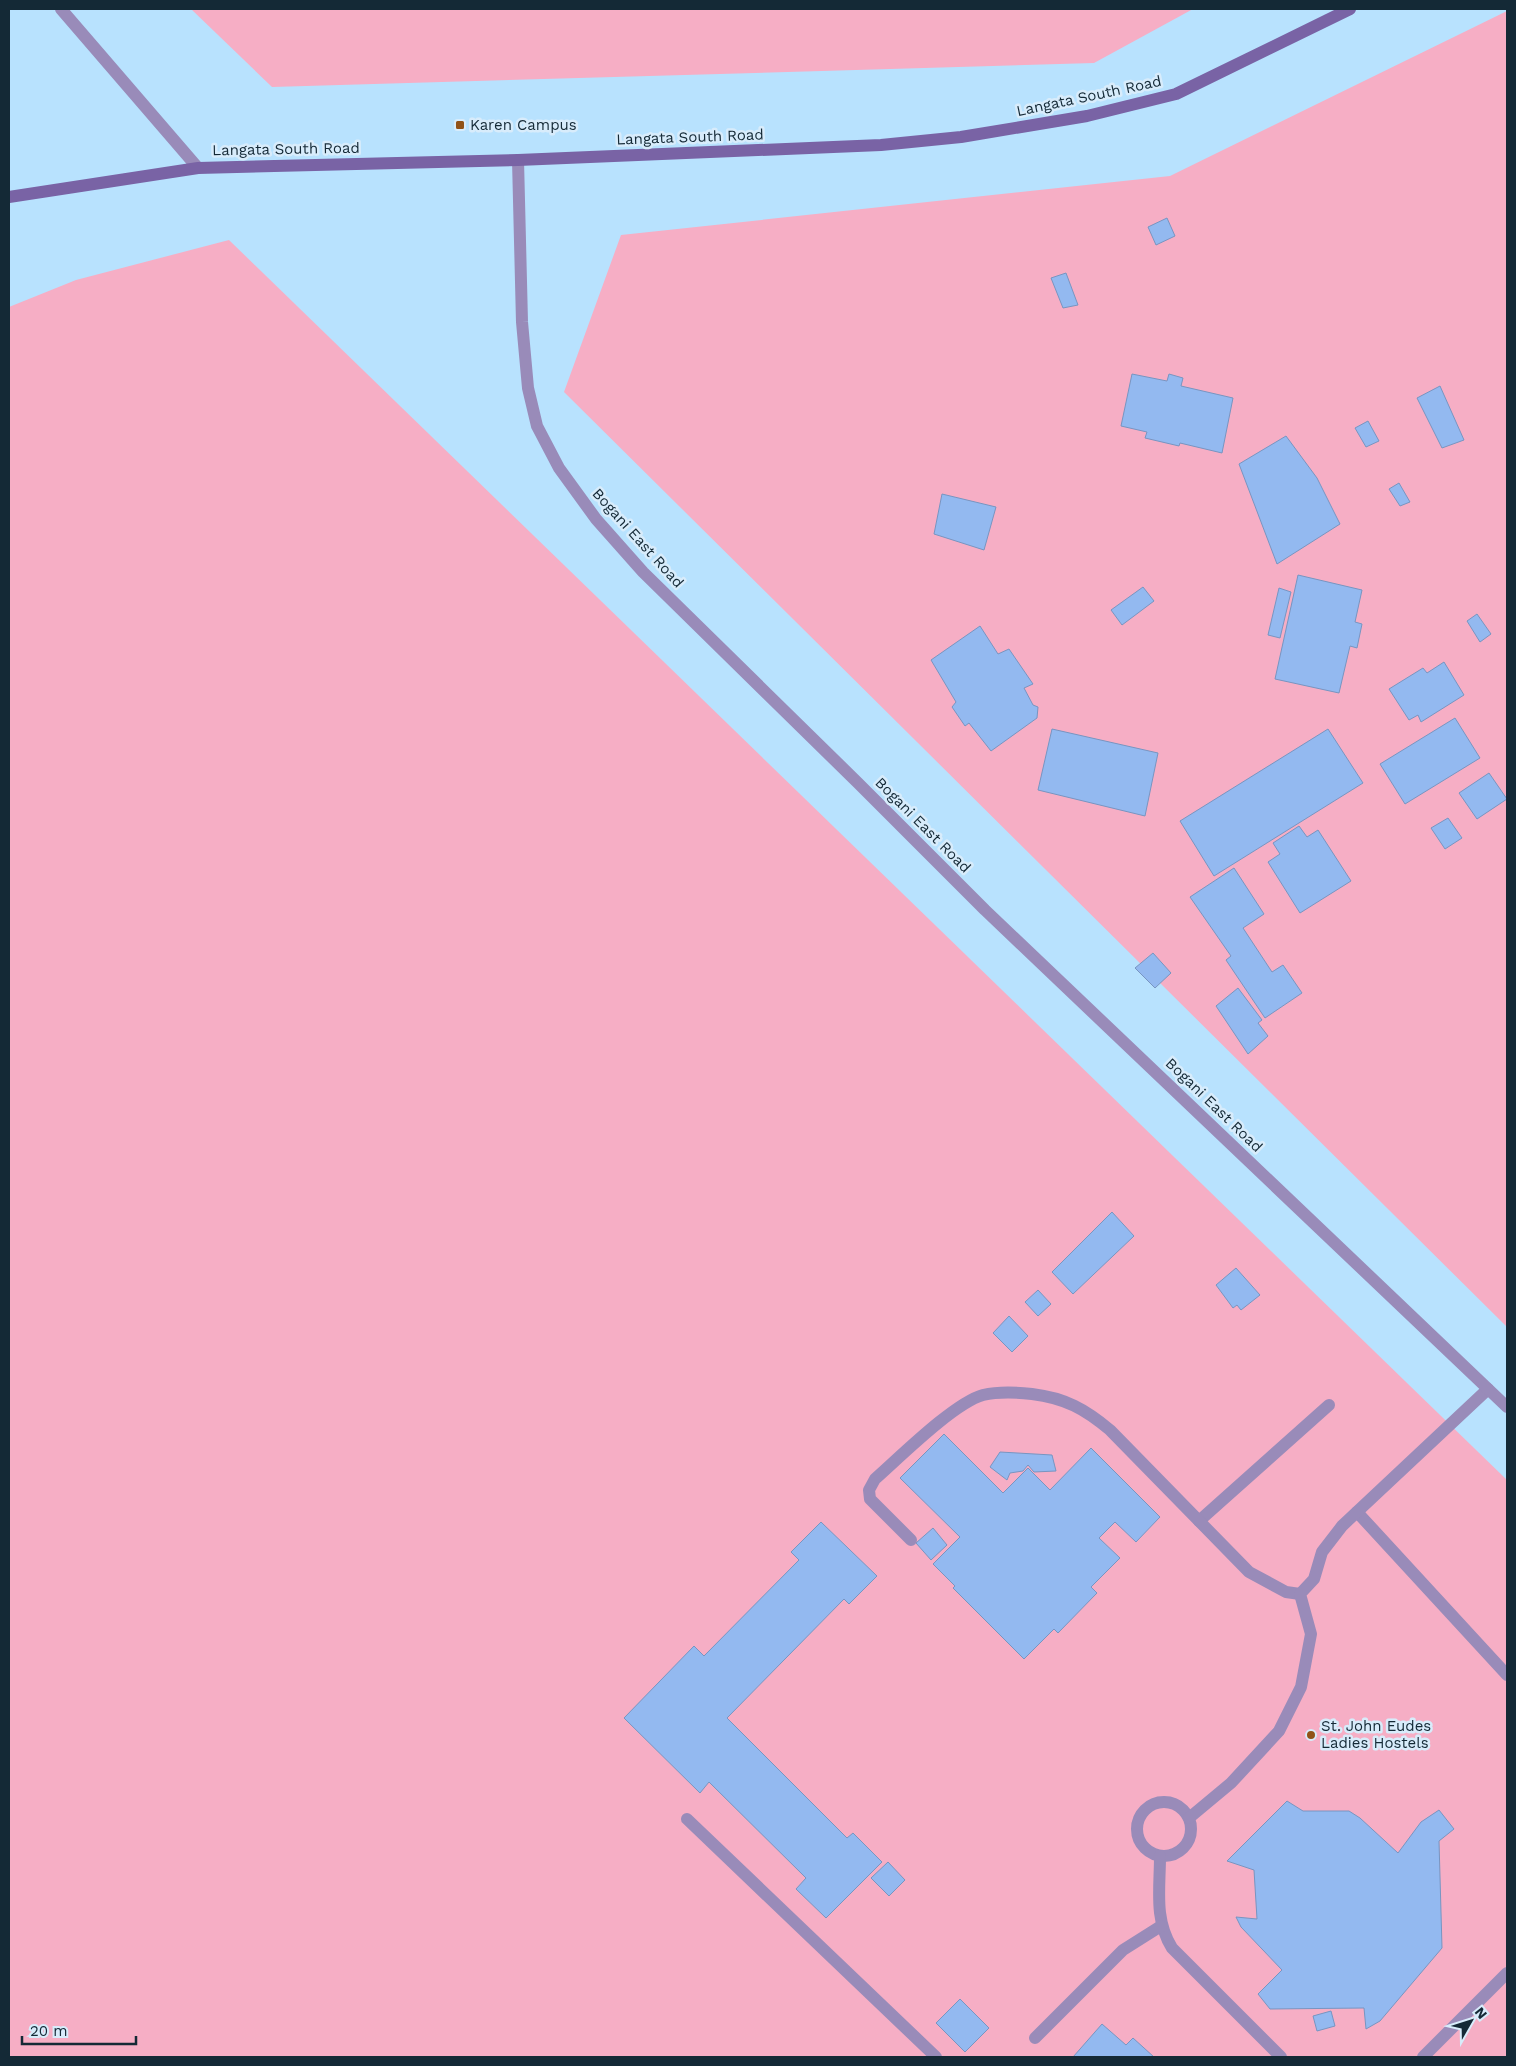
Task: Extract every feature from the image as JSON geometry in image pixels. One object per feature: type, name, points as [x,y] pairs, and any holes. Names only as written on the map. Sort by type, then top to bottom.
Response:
[{"type":"street","points":[[61,9],[198,168]]},
{"type":"street","name":"Langata South Road","points":[[9,197],[198,168],[518,160],[921,142],[1044,125],[1176,94],[1350,9]]},
{"type":"street","name":"Bogani East Road","points":[[518,160],[522,322],[528,388],[537,426],[558,468],[596,519],[649,579],[985,910],[1507,1407]]},
{"type":"street","points":[[1300,1594],[1314,1579],[1322,1552],[1342,1526],[1488,1389]]},
{"type":"street","points":[[911,1540],[870,1499],[869,1490],[875,1479],[955,1409],[982,1396],[1010,1391],[1054,1397],[1091,1414],[1110,1430],[1249,1572],[1286,1592],[1300,1594]]},
{"type":"street","points":[[1200,1521],[1329,1404]]},
{"type":"street","points":[[1357,1512],[1507,1675]]},
{"type":"street","points":[[1189,1818],[1231,1783],[1279,1731],[1301,1687],[1311,1634],[1300,1594]]},
{"type":"street","points":[[1158,1801],[1176,1804],[1189,1818],[1190,1837],[1179,1852],[1160,1856],[1143,1847],[1136,1830],[1142,1812],[1158,1801]]},
{"type":"street","points":[[687,1820],[936,2057]]},
{"type":"street","points":[[1160,1856],[1159,1918],[1164,1934],[1172,1948],[1281,2057]]},
{"type":"street","points":[[1035,2038],[1124,1950],[1161,1926]]},
{"type":"street","points":[[1423,2057],[1507,1973]]},
{"type":"shaded area","points":[[191,9],[1193,9],[1094,63],[272,87]]},
{"type":"shaded area","points":[[1507,11],[1507,1327],[564,392],[621,235],[1170,176]]},
{"type":"shaded area","points":[[229,240],[1507,1480],[1507,2057],[9,2057],[9,307],[76,280]]},
{"type":"building","points":[[1167,218],[1175,236],[1156,245],[1148,227]]},
{"type":"building","points":[[1066,273],[1078,305],[1063,308],[1051,278]]},
{"type":"building","points":[[1132,374],[1167,381],[1169,374],[1183,378],[1181,386],[1233,398],[1222,453],[1180,443],[1179,446],[1145,438],[1147,432],[1121,426]]},
{"type":"building","points":[[1440,386],[1464,440],[1442,448],[1417,398]]},
{"type":"building","points":[[1368,421],[1379,441],[1366,447],[1355,428]]},
{"type":"building","points":[[1286,436],[1317,478],[1340,524],[1277,564],[1239,464]]},
{"type":"building","points":[[1399,483],[1410,502],[1400,506],[1389,489]]},
{"type":"building","points":[[942,494],[996,507],[984,550],[934,534]]},
{"type":"building","points":[[1298,575],[1362,590],[1355,622],[1362,624],[1357,648],[1350,646],[1339,693],[1275,679]]},
{"type":"building","points":[[1143,587],[1154,601],[1122,625],[1111,610]]},
{"type":"building","points":[[1279,588],[1291,592],[1280,638],[1268,635]]},
{"type":"building","points":[[1477,614],[1491,634],[1480,642],[1467,621]]},
{"type":"building","points":[[980,626],[998,654],[1009,649],[1033,684],[1024,688],[1033,705],[1038,707],[1037,718],[991,751],[969,723],[965,726],[952,707],[956,702],[931,660]]},
{"type":"building","points":[[1444,662],[1464,695],[1421,722],[1418,715],[1409,720],[1389,689],[1423,668],[1427,673]]},
{"type":"building","points":[[1455,718],[1480,758],[1405,804],[1380,764]]},
{"type":"building","points":[[1052,729],[1158,753],[1145,816],[1038,790]]},
{"type":"building","points":[[1328,729],[1363,783],[1214,876],[1180,821]]},
{"type":"building","points":[[1489,773],[1507,799],[1477,819],[1459,793]]},
{"type":"building","points":[[1448,818],[1462,838],[1445,849],[1431,828]]},
{"type":"building","points":[[1299,826],[1307,837],[1318,830],[1351,881],[1300,913],[1268,862],[1280,854],[1273,843]]},
{"type":"building","points":[[1234,868],[1264,914],[1243,928],[1272,972],[1283,965],[1302,993],[1265,1018],[1226,960],[1231,956],[1190,897]]},
{"type":"building","points":[[1153,953],[1171,973],[1155,988],[1135,968]]},
{"type":"building","points":[[1238,988],[1262,1020],[1258,1023],[1268,1036],[1248,1054],[1216,1006]]},
{"type":"building","points":[[1112,1212],[1134,1236],[1073,1294],[1052,1272]]},
{"type":"building","points":[[1236,1268],[1260,1295],[1241,1310],[1237,1305],[1233,1308],[1216,1285]]},
{"type":"building","points":[[1038,1290],[1051,1304],[1038,1316],[1025,1302]]},
{"type":"building","points":[[1009,1316],[1028,1336],[1012,1352],[993,1333]]},
{"type":"building","points":[[944,1434],[1003,1493],[1028,1468],[1050,1490],[1091,1448],[1160,1517],[1136,1542],[1115,1522],[1099,1538],[1120,1558],[1091,1587],[1097,1593],[1058,1633],[1054,1629],[1024,1659],[953,1588],[955,1586],[933,1564],[960,1537],[900,1478]]},
{"type":"building","points":[[1000,1452],[1052,1455],[1056,1471],[1034,1472],[1028,1465],[1023,1471],[1010,1473],[1007,1480],[990,1467]]},
{"type":"building","points":[[821,1522],[877,1576],[849,1604],[844,1599],[727,1718],[847,1838],[853,1833],[882,1862],[826,1918],[796,1889],[806,1878],[709,1782],[700,1793],[624,1718],[694,1646],[704,1656],[799,1560],[791,1552]]},
{"type":"building","points":[[933,1528],[947,1545],[931,1560],[916,1543]]},
{"type":"building","points":[[1287,1801],[1303,1811],[1349,1811],[1360,1818],[1398,1853],[1421,1822],[1439,1810],[1454,1829],[1439,1841],[1442,1948],[1380,2021],[1366,2029],[1364,2008],[1270,2009],[1258,1994],[1282,1970],[1241,1927],[1236,1917],[1257,1919],[1254,1870],[1227,1861]]},
{"type":"building","points":[[888,1862],[905,1880],[889,1896],[871,1878]]},
{"type":"building","points":[[960,1999],[989,2028],[965,2052],[936,2023]]},
{"type":"building","points":[[1331,2011],[1335,2026],[1317,2031],[1313,2016]]},
{"type":"building","points":[[1102,2024],[1126,2045],[1133,2038],[1154,2057],[1073,2057]]},
{"type":"place","name":"Karen Campus","points":[[460,125]]},
{"type":"place","name":"St. John Eudes Ladies Hostels","points":[[1311,1735]]}]
